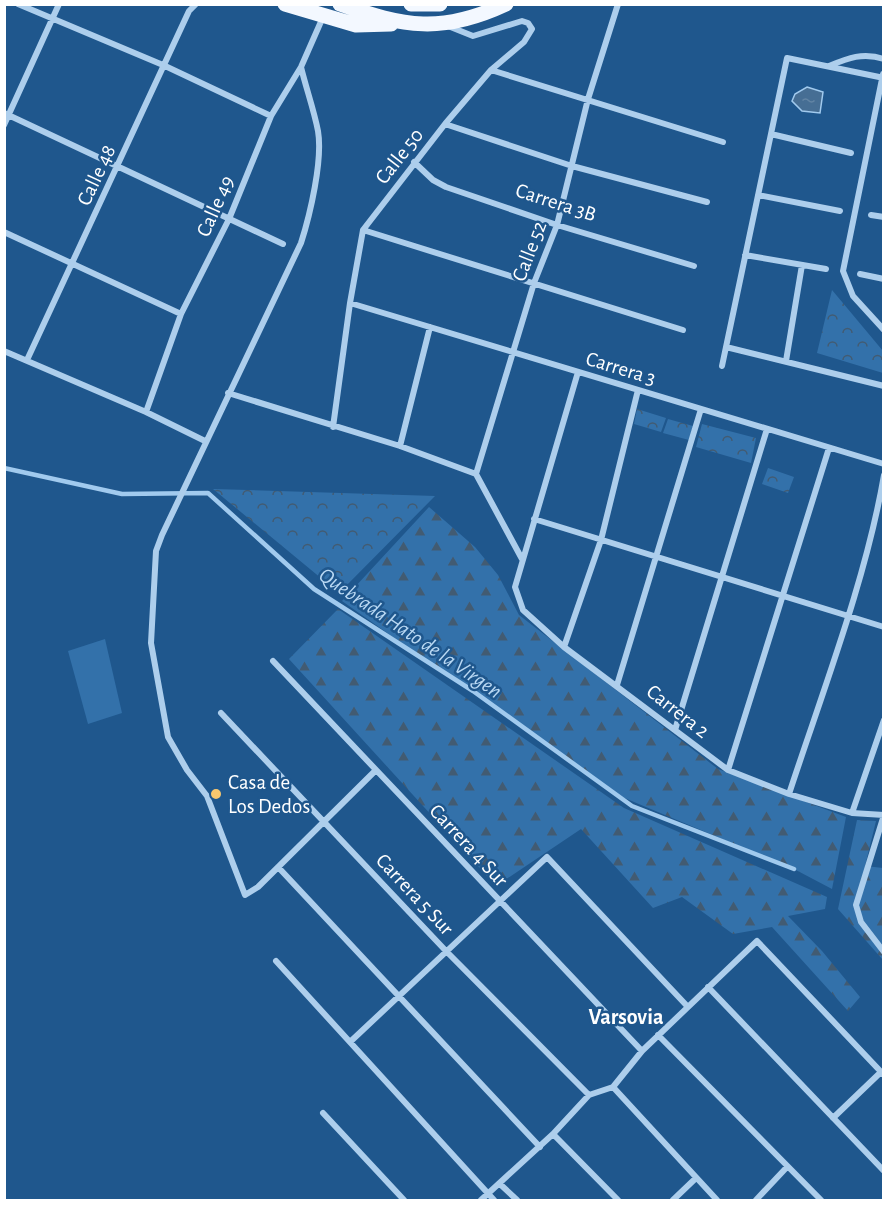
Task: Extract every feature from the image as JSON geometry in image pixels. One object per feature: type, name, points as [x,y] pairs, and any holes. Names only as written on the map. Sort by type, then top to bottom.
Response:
[{"type":"main road","points":[[285,4],[356,25],[379,26],[400,23]]},
{"type":"main road","points":[[340,4],[400,23],[423,26],[445,24],[487,13],[506,4]]},
{"type":"main road","points":[[411,4],[440,4]]},
{"type":"street","points":[[18,4],[163,65],[271,116]]},
{"type":"street","points":[[4,125],[7,114],[59,4]]},
{"type":"street","name":"Calle 48","points":[[27,360],[72,261],[119,167],[163,65],[189,11],[196,4]]},
{"type":"street","name":"Calle 52","points":[[476,474],[534,283],[557,225],[588,99],[618,4]]},
{"type":"street","name":"Calle 49","points":[[146,412],[181,314],[228,219],[271,116],[301,67],[323,17]]},
{"type":"street","name":"Calle 50","points":[[333,427],[350,303],[363,230],[445,124],[491,70],[531,34],[532,29],[528,23],[522,21],[473,36],[445,24]]},
{"type":"street","points":[[829,66],[850,57],[868,55],[884,59]]},
{"type":"street","points":[[722,366],[787,58],[883,76],[843,271],[848,288],[884,330]]},
{"type":"street","points":[[301,67],[318,134],[315,183],[307,225],[302,243],[228,393],[162,535],[156,552],[151,643],[168,737],[187,770],[207,796],[245,895],[278,867],[376,770]]},
{"type":"street","points":[[491,70],[723,142]]},
{"type":"street","points":[[7,114],[228,219],[284,243]]},
{"type":"street","points":[[445,124],[572,166],[707,202]]},
{"type":"street","points":[[771,134],[851,153]]},
{"type":"street","name":"Carrera 3B","points":[[414,162],[433,180],[446,187],[557,225],[694,266]]},
{"type":"street","points":[[758,195],[840,211]]},
{"type":"street","points":[[871,215],[884,217]]},
{"type":"street","points":[[363,230],[683,330]]},
{"type":"street","points":[[4,232],[72,261],[181,314]]},
{"type":"street","points":[[746,255],[826,269]]},
{"type":"street","points":[[786,362],[802,266]]},
{"type":"street","points":[[860,274],[884,279]]},
{"type":"street","name":"Carrera 3","points":[[350,303],[884,464]]},
{"type":"street","points":[[400,446],[430,327]]},
{"type":"street","points":[[726,347],[884,386]]},
{"type":"street","points":[[4,351],[146,412],[205,441]]},
{"type":"street","name":"Carrera 2","points":[[578,372],[515,587],[523,610],[564,647],[728,770],[789,794],[852,813],[884,815]]},
{"type":"street","points":[[564,647],[601,540],[638,390]]},
{"type":"street","points":[[228,393],[400,446],[476,474],[522,559]]},
{"type":"street","points":[[617,685],[701,409]]},
{"type":"street","points":[[675,730],[766,429]]},
{"type":"street","points":[[728,770],[829,448]]},
{"type":"street","points":[[789,794],[847,615],[878,508],[884,475]]},
{"type":"street","points":[[534,519],[884,627]]},
{"type":"street","name":"Carrera 4 Sur","points":[[273,662],[642,1050]]},
{"type":"street","name":"Carrera 5 Sur","points":[[221,713],[447,951],[589,1095]]},
{"type":"street","points":[[852,813],[884,720]]},
{"type":"street","points":[[884,815],[856,905],[861,922],[884,952]]},
{"type":"street","points":[[350,1042],[547,857],[688,1007]]},
{"type":"street","points":[[278,867],[540,1146]]},
{"type":"street","points":[[481,1200],[553,1134],[589,1095],[613,1087],[642,1050],[757,941],[882,1073],[833,1118]]},
{"type":"street","points":[[276,961],[494,1200]]},
{"type":"street","points":[[708,987],[884,1171]]},
{"type":"street","points":[[658,1035],[821,1200]]},
{"type":"street","points":[[613,1087],[717,1200]]},
{"type":"street","points":[[323,1113],[404,1200]]},
{"type":"street","points":[[553,1134],[618,1200]]},
{"type":"street","points":[[756,1200],[787,1167]]},
{"type":"street","points":[[673,1200],[696,1178]]},
{"type":"street","points":[[500,1184],[517,1200]]},
{"type":"green space","points":[[832,290],[883,351],[883,373],[817,353]]},
{"type":"green space","points":[[637,409],[666,418],[661,432],[634,424]]},
{"type":"green space","points":[[668,419],[693,426],[689,440],[663,433]]},
{"type":"green space","points":[[702,424],[756,438],[751,463],[696,447]]},
{"type":"green space","points":[[768,468],[794,477],[788,493],[762,484]]},
{"type":"green space","points":[[213,489],[435,496],[339,593]]},
{"type":"green space","points":[[429,507],[475,547],[498,575],[519,615],[718,769],[846,817],[832,889],[794,869],[615,794],[342,601]]},
{"type":"green space","points":[[338,609],[624,808],[827,897],[825,909],[788,916],[822,951],[860,997],[848,1011],[772,927],[733,934],[682,897],[653,908],[581,829],[496,886],[289,659]]},
{"type":"green space","points":[[105,639],[122,713],[88,724],[68,651]]},
{"type":"green space","points":[[857,820],[876,821],[865,866],[883,868],[883,960],[838,909]]},
{"type":"water","points":[[807,87],[823,92],[820,113],[802,111],[792,101],[795,94]]},
{"type":"waterway","name":"Quebrada Hato de la Virgen","points":[[4,468],[122,494],[208,493],[314,589],[473,691],[632,806],[794,869]]},
{"type":"place","name":"Casa de Los Dedos","points":[[216,794]]},
{"type":"district","name":"Varsovia","points":[[626,1016]]}]
